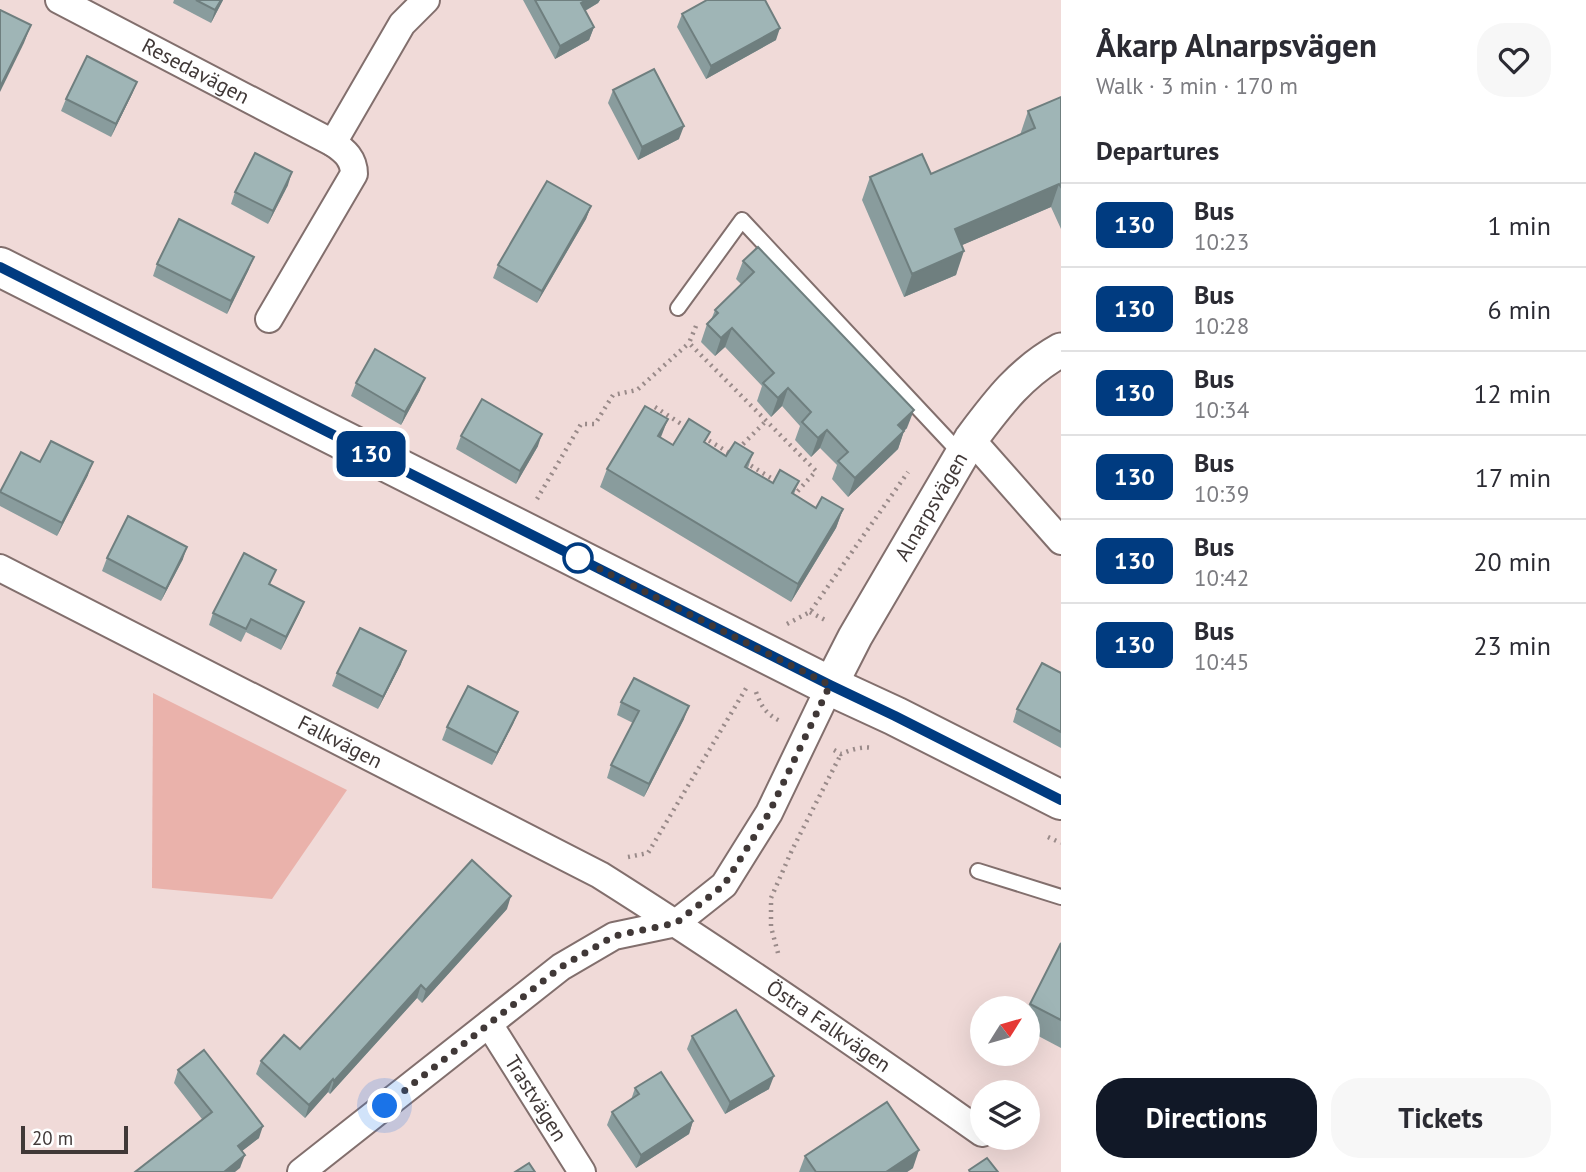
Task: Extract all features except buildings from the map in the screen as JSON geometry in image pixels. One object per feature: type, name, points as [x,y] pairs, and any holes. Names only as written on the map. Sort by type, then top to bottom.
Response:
[{"type":"main road","points":[[0,267],[1061,800]]},
{"type":"street","name":"Resedavägen","points":[[60,0],[333,143],[349,156],[354,165],[354,174],[269,319]]},
{"type":"street","points":[[333,143],[402,24],[426,0]]},
{"type":"street","name":"Alnarpsvägen","points":[[830,685],[855,637],[966,447],[992,411],[1017,383],[1040,362],[1061,350]]},
{"type":"street","points":[[966,447],[1061,541]]},
{"type":"street","name":"Falkvägen","points":[[0,568],[600,875],[676,923]]},
{"type":"street","points":[[301,1172],[561,967],[614,936],[676,923],[724,885],[769,813],[830,685]]},
{"type":"street","name":"Östra Falkvägen","points":[[676,923],[970,1124]]},
{"type":"street","name":"Trastvägen","points":[[489,1024],[582,1172]]},
{"type":"lane","points":[[678,308],[742,220],[938,430],[966,447]]},
{"type":"lane","points":[[978,871],[1061,897]]},
{"type":"path","points":[[545,483],[581,424],[595,424],[613,395],[638,390],[689,342],[697,327],[678,308]]},
{"type":"path","points":[[689,342],[816,471],[796,493],[743,461]]},
{"type":"path","points":[[655,407],[733,455],[766,421]]},
{"type":"path","points":[[600,875],[606,862],[648,853],[748,685],[774,630],[810,612],[938,430]]},
{"type":"path","points":[[779,956],[771,927],[771,898],[841,754]]},
{"type":"shaded area","points":[[153,693],[347,790],[272,899],[152,888]]},
{"type":"bus line","name":"130","points":[[0,267],[1061,800]]},
{"type":"route","points":[[385,1106],[561,967],[614,936],[676,923],[724,885],[769,813],[830,685],[578,558]]}]
